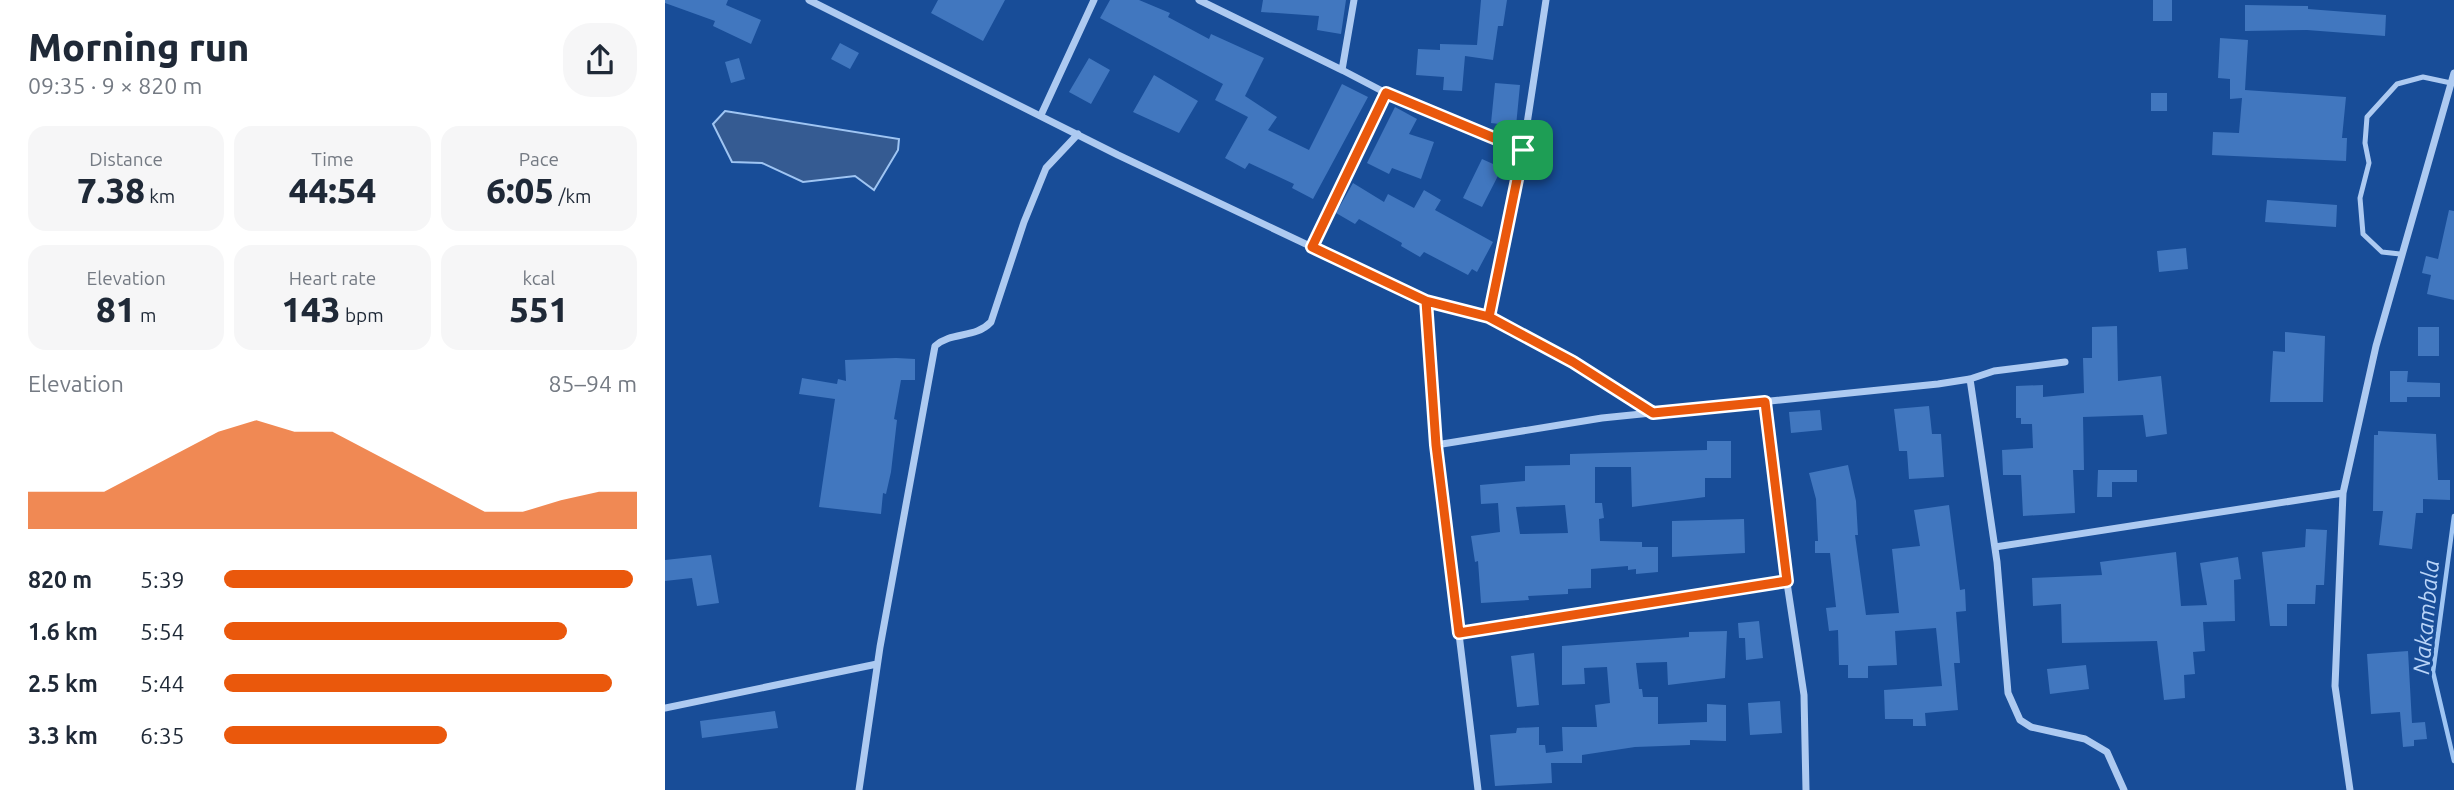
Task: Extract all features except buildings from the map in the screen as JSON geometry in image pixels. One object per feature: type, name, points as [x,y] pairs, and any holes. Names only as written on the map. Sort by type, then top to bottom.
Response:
[{"type":"street","points":[[809,0],[1041,116],[1426,301],[1489,317],[1573,362],[1653,413]]},
{"type":"street","points":[[1041,116],[1094,0]]},
{"type":"street","points":[[1199,0],[1386,93],[1523,150]]},
{"type":"street","points":[[1342,70],[1354,0]]},
{"type":"street","points":[[1489,317],[1523,150],[1546,0]]},
{"type":"street","points":[[2350,790],[2335,686],[2343,493],[2400,254],[2454,73]]},
{"type":"street","points":[[1312,247],[1386,93]]},
{"type":"street","points":[[859,790],[877,664],[935,345],[946,336],[982,332],[991,322],[1024,222],[1046,168],[1078,134]]},
{"type":"street","points":[[1426,301],[1436,445],[1478,790]]},
{"type":"street","points":[[1436,445],[1602,418],[1970,379],[1994,371],[2065,362]]},
{"type":"street","points":[[1970,379],[1995,547],[2008,693],[2015,712],[2031,727],[2085,740],[2107,752],[2124,790]]},
{"type":"street","points":[[1765,402],[1804,695],[1806,790]]},
{"type":"street","points":[[1995,547],[2343,493]]},
{"type":"street","points":[[1459,633],[1787,581]]},
{"type":"street","points":[[665,708],[877,664]]},
{"type":"lane","points":[[2400,254],[2382,251],[2363,234],[2360,198],[2369,163],[2365,144],[2367,117],[2397,84],[2423,77],[2451,83]]},
{"type":"water","points":[[725,111],[899,139],[898,150],[874,190],[855,176],[803,182],[762,163],[732,162],[713,124]]},
{"type":"waterway","name":"Nakambala","points":[[2454,516],[2433,672],[2454,761]]},
{"type":"route","points":[[1523,150],[1386,93],[1312,247],[1426,301],[1489,317],[1573,362],[1653,413],[1686,412],[1765,402],[1787,581],[1459,633],[1436,445],[1426,301],[1489,317],[1523,150]]}]
